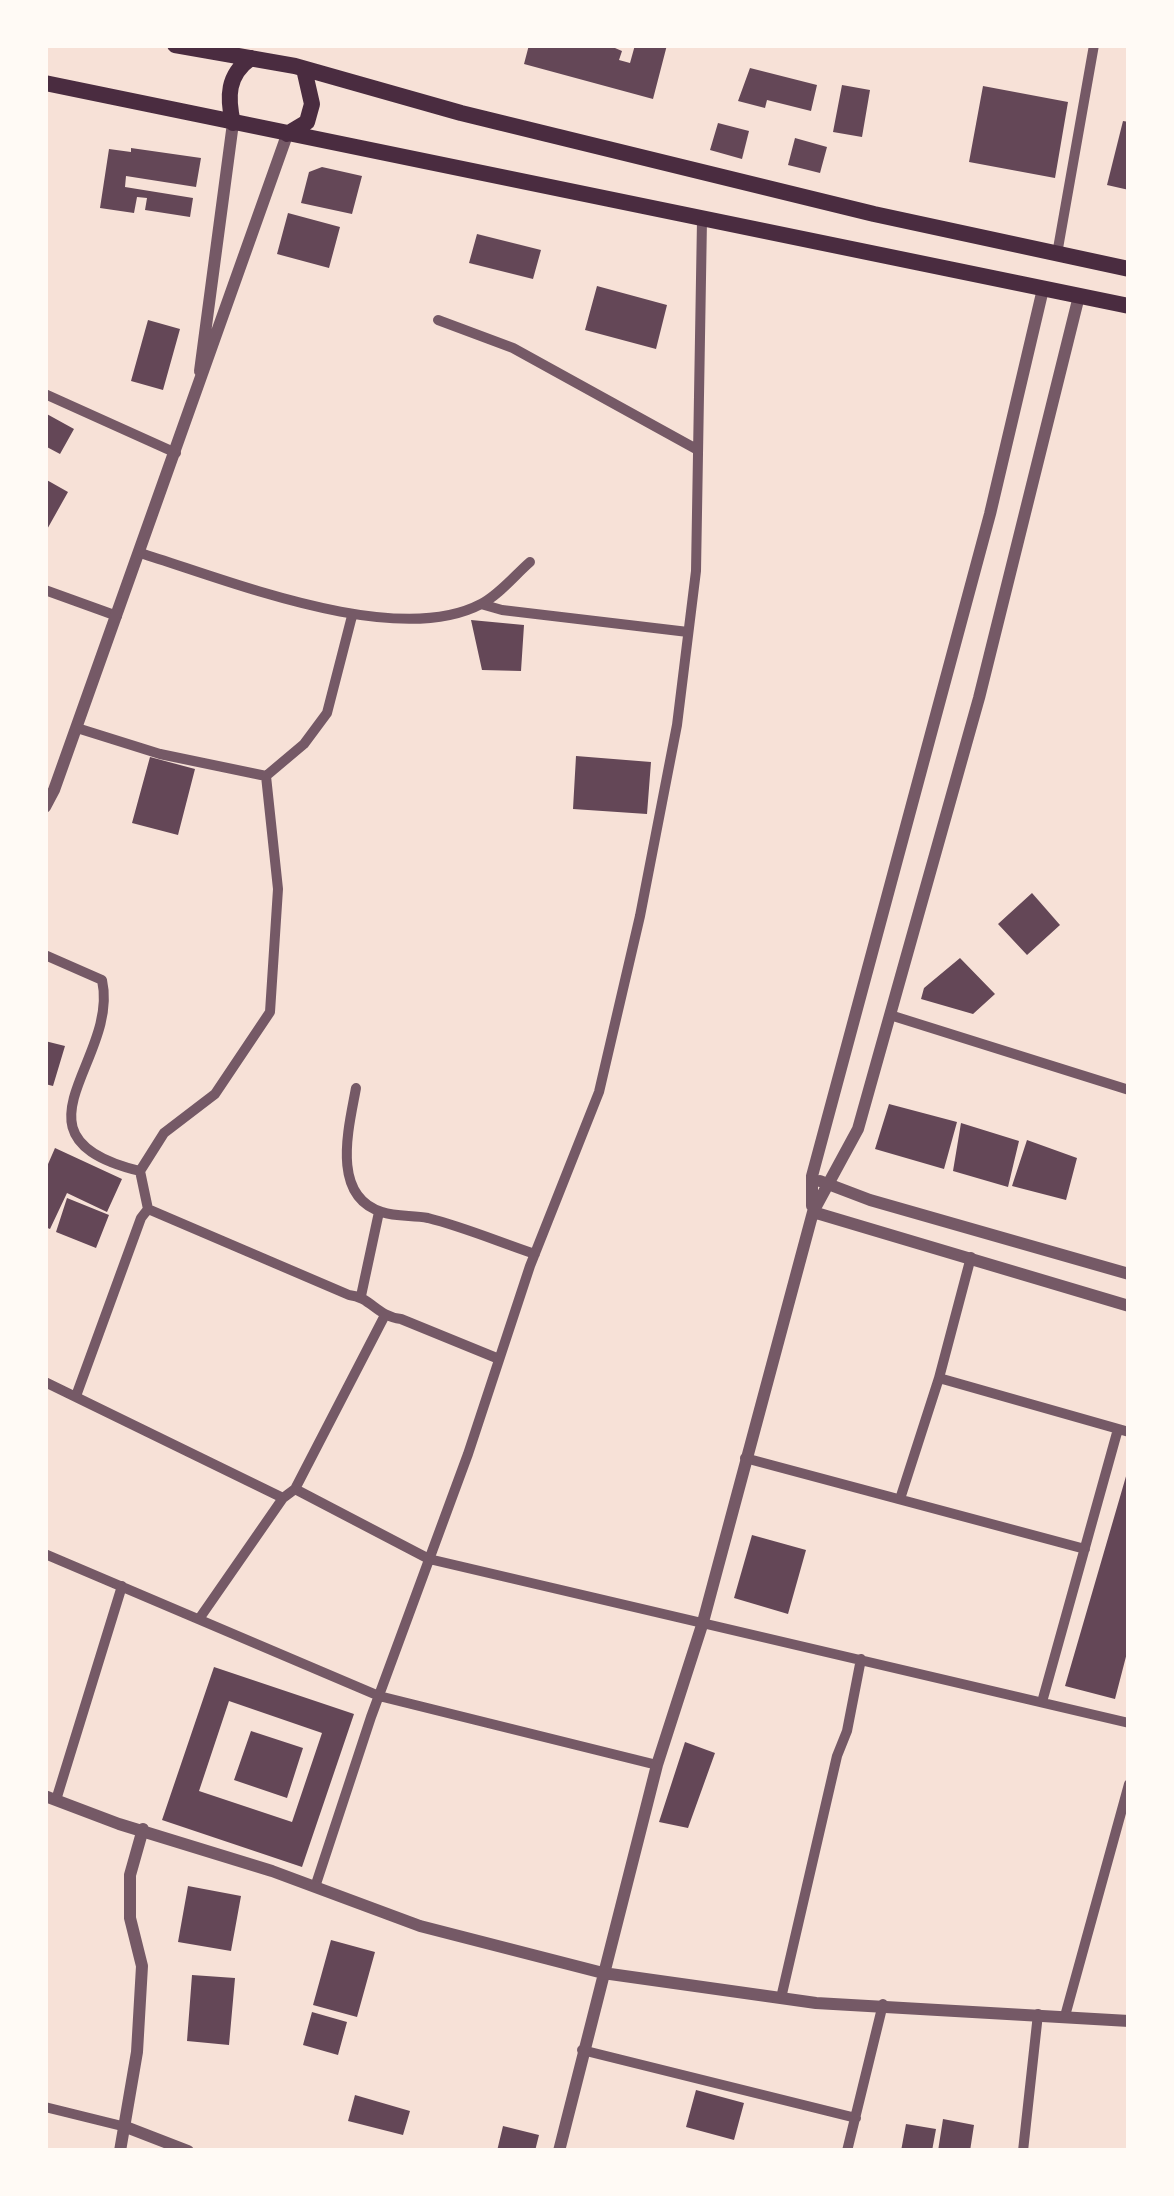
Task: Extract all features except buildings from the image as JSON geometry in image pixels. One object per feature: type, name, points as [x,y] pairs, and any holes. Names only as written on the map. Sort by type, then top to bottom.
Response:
[{"type":"highway","points":[[175,45],[249,51],[461,113],[874,214],[1129,269]]},
{"type":"highway","points":[[233,123],[230,81],[249,51]]},
{"type":"highway","points":[[286,135],[307,122],[312,104],[304,69]]},
{"type":"highway","points":[[45,83],[1129,306]]},
{"type":"street","points":[[1057,254],[1094,45]]},
{"type":"street","points":[[197,396],[233,123]]},
{"type":"street","points":[[45,807],[197,396],[286,135]]},
{"type":"street","points":[[315,1887],[535,1254],[599,1092],[677,725],[696,571],[702,220]]},
{"type":"street","points":[[812,1212],[812,1176],[971,584],[1043,289]]},
{"type":"street","points":[[559,2151],[657,1765],[703,1622],[812,1212],[858,1129],[979,698],[1079,296]]},
{"type":"street","points":[[438,320],[513,348],[698,450]]},
{"type":"street","points":[[45,394],[176,453]]},
{"type":"street","points":[[140,553],[352,616],[421,620],[481,604],[530,562]]},
{"type":"street","points":[[45,590],[117,616]]},
{"type":"street","points":[[481,604],[688,632]]},
{"type":"street","points":[[266,776],[304,744],[327,712],[352,616]]},
{"type":"street","points":[[77,728],[160,754],[266,776]]},
{"type":"street","points":[[76,1396],[148,1209],[140,1171],[164,1133],[215,1094],[270,1012],[278,889],[266,776]]},
{"type":"street","points":[[45,955],[102,980],[105,995],[101,1029],[74,1091],[69,1118],[72,1133],[109,1164],[140,1171]]},
{"type":"street","points":[[890,1015],[1129,1090]]},
{"type":"street","points":[[356,1088],[347,1135],[349,1183],[355,1193],[379,1212],[426,1218],[535,1254]]},
{"type":"street","points":[[812,1176],[827,1185],[1129,1274]]},
{"type":"street","points":[[148,1209],[349,1295],[361,1296],[384,1317],[400,1319],[499,1359]]},
{"type":"street","points":[[361,1296],[379,1212]]},
{"type":"street","points":[[812,1212],[1129,1306]]},
{"type":"street","points":[[900,1499],[971,1257]]},
{"type":"street","points":[[199,1619],[283,1498],[295,1489],[384,1317]]},
{"type":"street","points":[[939,1378],[1123,1430],[1042,1702]]},
{"type":"street","points":[[45,1382],[283,1498]]},
{"type":"street","points":[[746,1458],[1085,1549]]},
{"type":"street","points":[[295,1489],[429,1559],[1129,1723]]},
{"type":"street","points":[[45,1554],[379,1696],[657,1765]]},
{"type":"street","points":[[122,1586],[51,1798],[420,1926],[603,1973],[781,1998],[1129,2021]]},
{"type":"street","points":[[781,1998],[861,1659]]},
{"type":"street","points":[[1065,2016],[1129,1784]]},
{"type":"street","points":[[121,2151],[136,2052],[142,1966],[130,1918],[130,1875],[143,1829]]},
{"type":"street","points":[[847,2151],[883,2004]]},
{"type":"street","points":[[1023,2151],[1039,2014]]},
{"type":"street","points":[[582,2050],[856,2118]]},
{"type":"street","points":[[45,2107],[126,2127],[188,2151]]}]
